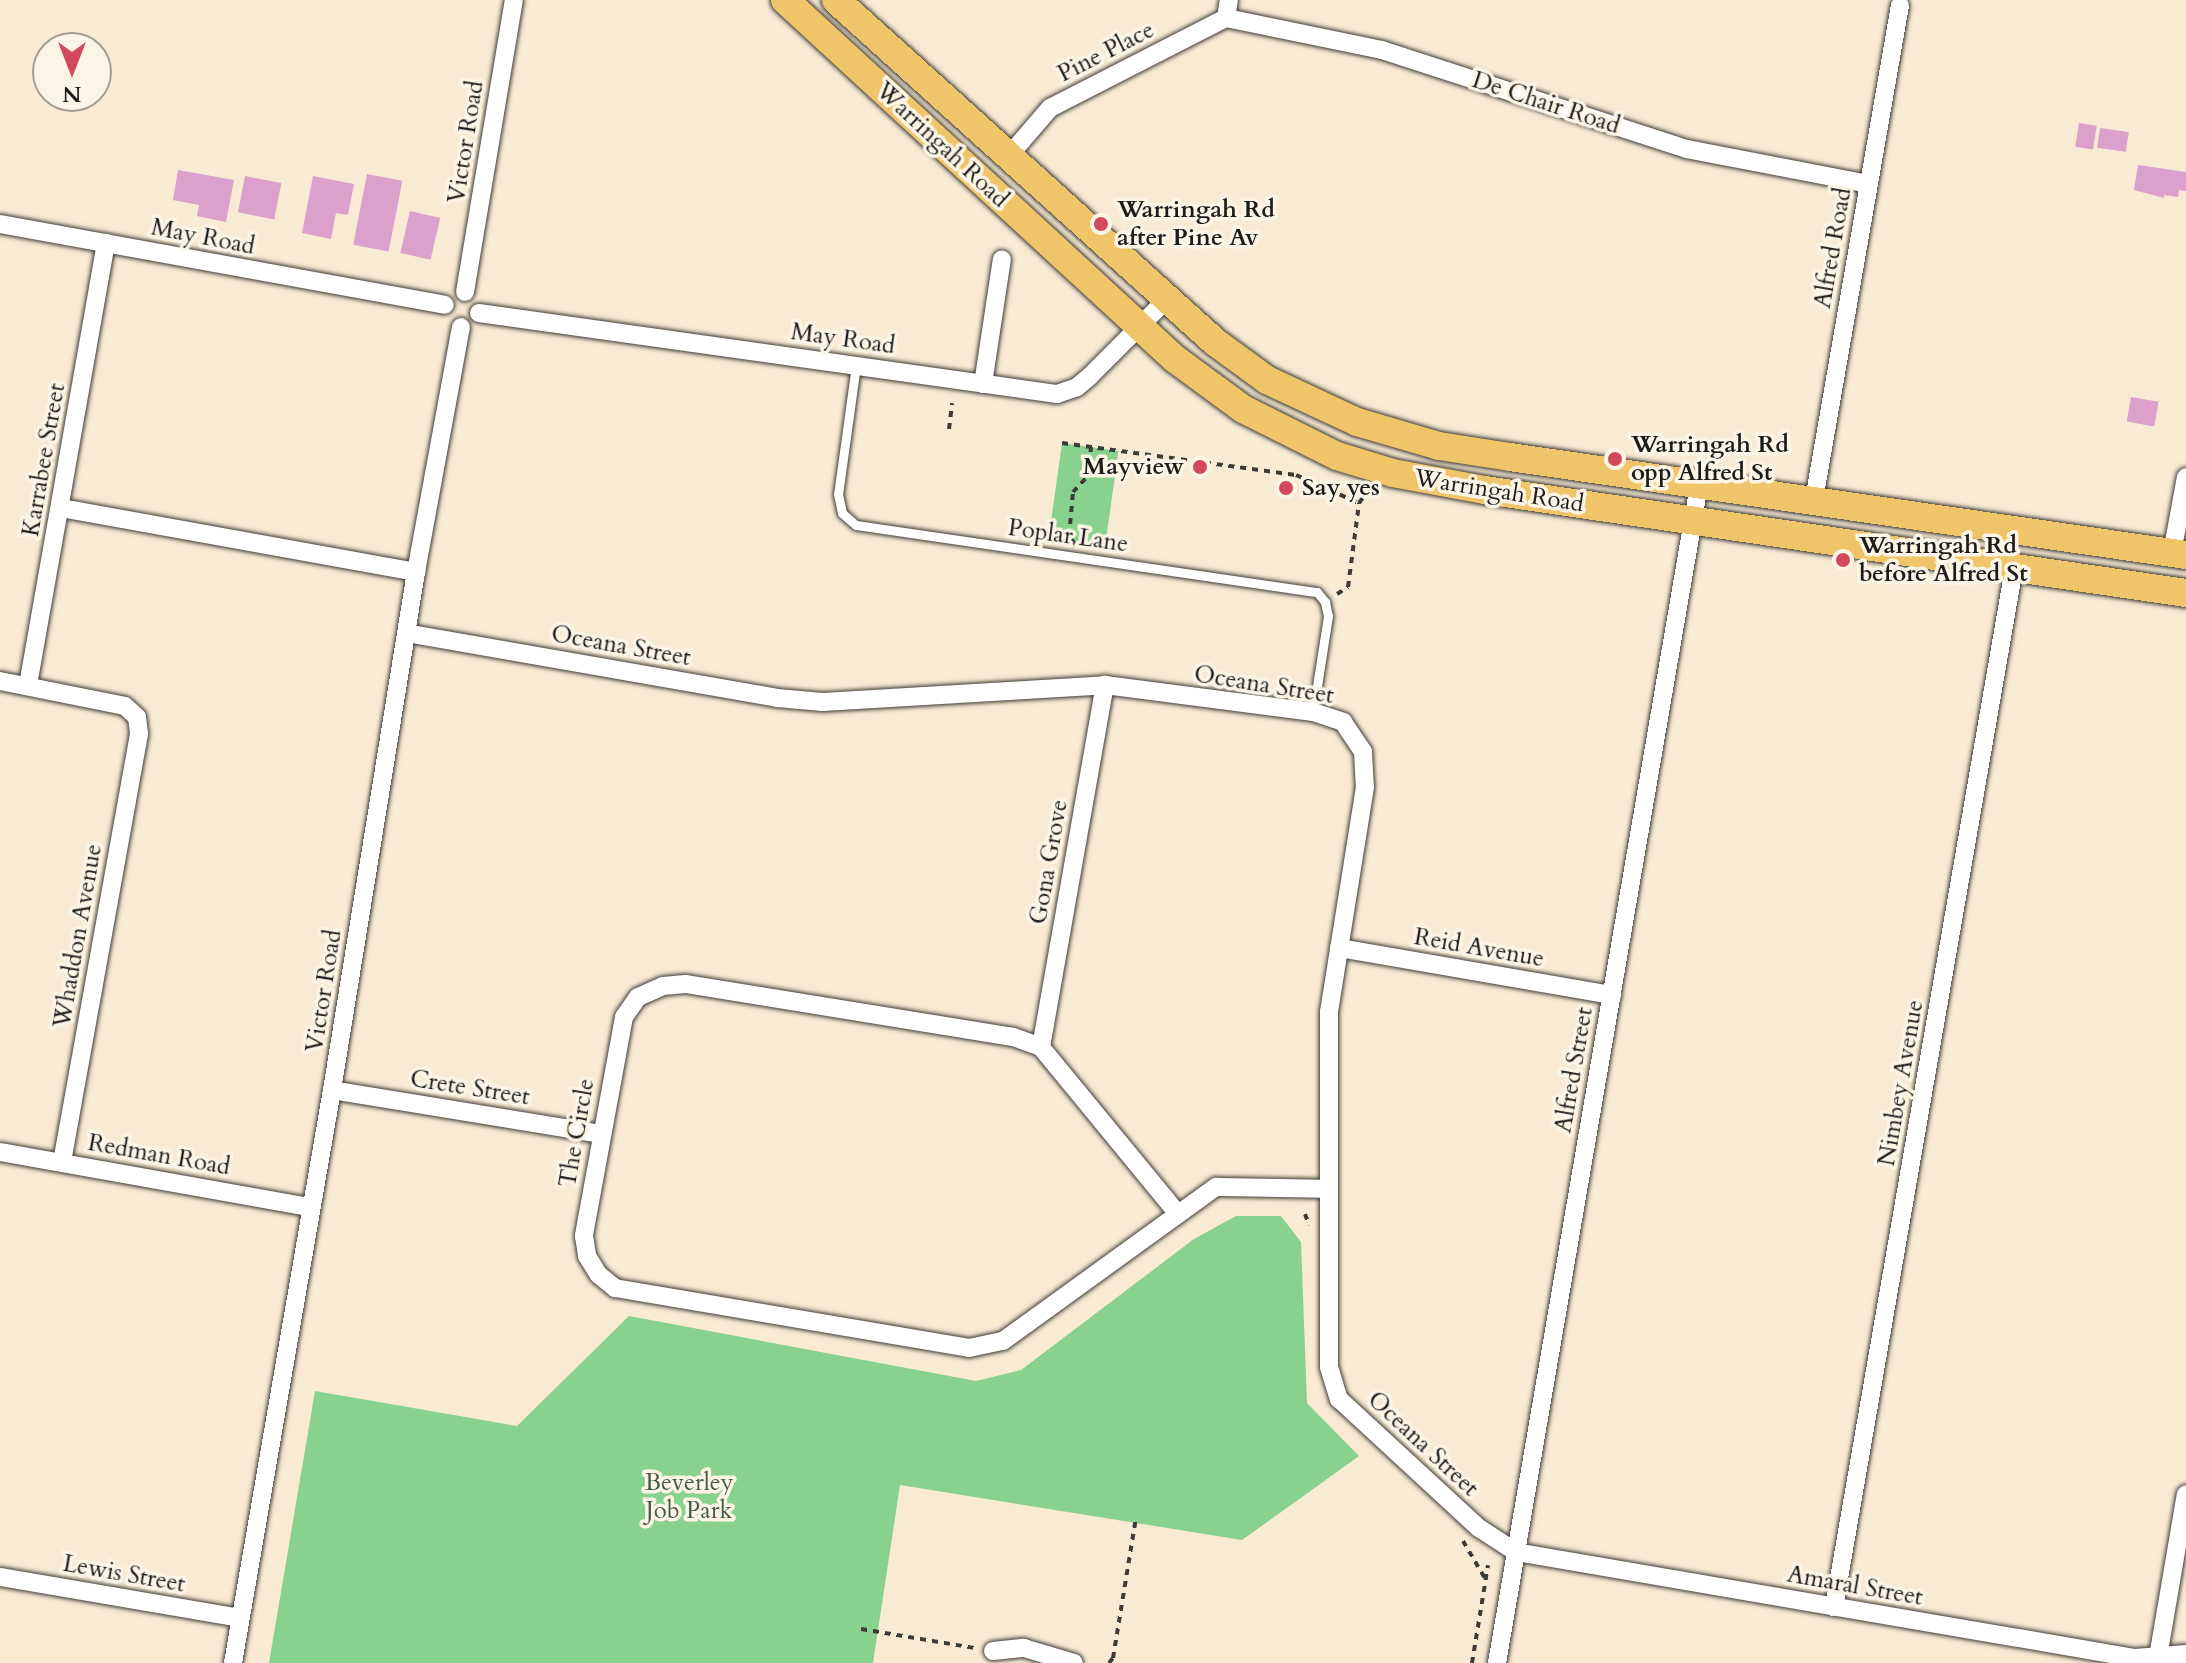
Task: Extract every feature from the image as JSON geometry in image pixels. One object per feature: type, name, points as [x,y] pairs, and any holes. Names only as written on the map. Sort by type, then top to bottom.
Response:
[{"type":"highway","name":"Warringah Road","points":[[785,0],[1175,359],[1243,409],[1276,428],[1350,461],[1438,482],[2186,593]]},
{"type":"highway","name":"Warringah Road","points":[[836,0],[1166,300],[1267,380],[1357,422],[1439,446],[2179,554]]},
{"type":"highway","points":[[983,183],[1007,158]]},
{"type":"street","name":"Victor Road","points":[[465,292],[514,0]]},
{"type":"street","name":"Alfred Road","points":[[1814,500],[1900,5]]},
{"type":"street","name":"Pine Place","points":[[1007,158],[1050,108],[1227,9]]},
{"type":"street","name":"De Chair Road","points":[[1227,9],[1382,50],[1687,149],[1868,184]]},
{"type":"street","name":"May Road","points":[[0,224],[445,305]]},
{"type":"street","name":"Karrabee Street","points":[[28,685],[106,243]]},
{"type":"street","points":[[983,384],[1002,259]]},
{"type":"street","points":[[465,292],[476,299],[479,313],[471,324],[461,327],[449,322],[445,305],[451,296],[465,292]]},
{"type":"street","name":"May Road","points":[[479,313],[1057,394],[1077,387],[1166,300]]},
{"type":"street","name":"Victor Road","points":[[233,1663],[309,1207],[332,1090],[416,572],[461,327]]},
{"type":"street","points":[[2179,554],[2186,477]]},
{"type":"street","name":"Alfred Street","points":[[1497,1663],[1699,485]]},
{"type":"street","points":[[61,508],[416,572]]},
{"type":"street","name":"Nimbey Avenue","points":[[1834,1607],[2014,568]]},
{"type":"street","name":"Oceana Street","points":[[406,633],[777,698],[823,702],[1105,685],[1313,712],[1343,722],[1363,752],[1365,787],[1329,1012],[1329,1367],[1335,1392],[1479,1528],[1516,1552]]},
{"type":"street","points":[[0,681],[28,685]]},
{"type":"street","name":"Whaddon Avenue","points":[[28,685],[125,706],[137,717],[139,734],[62,1162]]},
{"type":"street","name":"Gona Grove","points":[[1041,1047],[1105,685]]},
{"type":"street","name":"Reid Avenue","points":[[1339,948],[1612,995]]},
{"type":"street","name":"The Circle","points":[[1041,1047],[997,1034],[685,984],[663,986],[638,997],[624,1017],[600,1134],[584,1236],[587,1256],[599,1275],[615,1288],[969,1348],[1003,1341],[1216,1187],[1328,1189]]},
{"type":"street","points":[[1041,1047],[1178,1214]]},
{"type":"street","name":"Crete Street","points":[[332,1090],[600,1134]]},
{"type":"street","name":"Redman Road","points":[[0,1152],[309,1207]]},
{"type":"street","points":[[2158,1660],[2186,1494]]},
{"type":"street","name":"Amaral Street","points":[[1516,1552],[2135,1658],[2158,1660],[2186,1654]]},
{"type":"street","name":"Lewis Street","points":[[0,1577],[240,1618]]},
{"type":"street","points":[[993,1651],[1024,1648],[1074,1663]]},
{"type":"lane","name":"Poplar Lane","points":[[856,365],[838,494],[842,513],[856,525],[1317,592],[1325,602]]},
{"type":"lane","points":[[1313,712],[1328,616],[1325,602]]},
{"type":"path","points":[[949,429],[952,403]]},
{"type":"path","points":[[1062,443],[1296,475],[1359,503]]},
{"type":"path","points":[[1083,558],[1069,536],[1073,492],[1088,476],[1091,447]]},
{"type":"path","points":[[1325,602],[1348,587],[1359,503],[1367,492]]},
{"type":"path","points":[[1109,1663],[1113,1658],[1136,1517]]},
{"type":"path","points":[[1463,1542],[1486,1580]]},
{"type":"path","points":[[1472,1663],[1488,1565]]},
{"type":"path","points":[[861,1629],[993,1651]]},
{"type":"green space","points":[[1062,443],[1118,451],[1105,550],[1048,542]]},
{"type":"green space","name":"Beverley Job Park","points":[[1236,1216],[1281,1216],[1301,1242],[1307,1403],[1359,1456],[1242,1540],[900,1485],[873,1663],[269,1663],[315,1391],[517,1426],[629,1316],[976,1381],[1021,1370],[1194,1239]]},
{"type":"building","points":[[2079,123],[2097,126],[2093,150],[2075,147]]},
{"type":"building","points":[[2100,128],[2129,132],[2126,152],[2097,148]]},
{"type":"building","points":[[2138,165],[2186,172],[2186,191],[2179,190],[2178,197],[2164,195],[2164,198],[2134,190]]},
{"type":"building","points":[[178,170],[234,180],[226,222],[197,216],[199,205],[173,200]]},
{"type":"building","points":[[367,174],[402,181],[389,252],[353,245]]},
{"type":"building","points":[[245,176],[281,183],[274,219],[238,212]]},
{"type":"building","points":[[313,176],[354,184],[348,215],[336,213],[331,239],[302,233]]},
{"type":"building","points":[[410,211],[440,218],[431,260],[400,253]]},
{"type":"building","points":[[2131,397],[2159,402],[2154,426],[2127,422]]},
{"type":"place","name":"Warringah Rd after Pine Av","points":[[1101,224]]},
{"type":"place","name":"Warringah Rd opp Alfred St","points":[[1615,459]]},
{"type":"place","name":"Mayview","points":[[1200,467]]},
{"type":"place","name":"Say yes","points":[[1286,488]]},
{"type":"place","name":"Warringah Rd before Alfred St","points":[[1843,560]]}]
